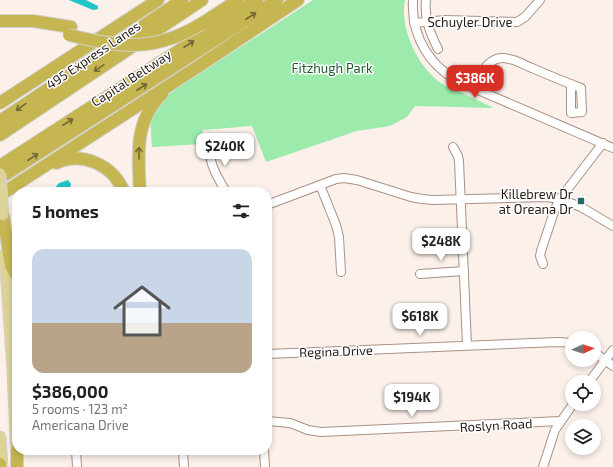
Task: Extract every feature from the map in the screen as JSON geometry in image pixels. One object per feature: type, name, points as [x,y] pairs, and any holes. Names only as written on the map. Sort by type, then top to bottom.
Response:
[{"type":"highway","points":[[0,103],[158,0]]},
{"type":"highway","points":[[0,121],[182,0]]},
{"type":"highway","name":"495 Express Lanes","points":[[0,135],[202,0]]},
{"type":"highway","points":[[199,21],[224,0]]},
{"type":"highway","points":[[0,29],[33,28],[118,37],[134,37],[161,33],[199,21],[238,0]]},
{"type":"highway","points":[[0,166],[256,0]]},
{"type":"highway","name":"Capital Beltway","points":[[0,178],[277,0]]},
{"type":"highway","points":[[0,195],[298,0]]},
{"type":"highway","points":[[0,21],[33,21],[70,31]]},
{"type":"highway","points":[[140,187],[138,148],[140,132],[144,120],[160,95],[183,76]]},
{"type":"highway","points":[[36,171],[68,159],[85,159],[99,164],[111,172],[116,177],[121,187]]},
{"type":"highway","points":[[2,215],[12,268]]},
{"type":"highway","points":[[17,455],[17,467]]},
{"type":"main road","points":[[0,174],[12,357]]},
{"type":"main road","points":[[0,437],[1,467]]},
{"type":"main road","points":[[16,455],[17,467]]},
{"type":"street","points":[[413,0],[414,23],[422,46],[434,63],[452,78],[613,148]]},
{"type":"street","points":[[426,0],[427,21],[438,49]]},
{"type":"street","name":"Schuyler Drive","points":[[414,23],[445,20],[517,22],[525,17],[540,0]]},
{"type":"street","points":[[475,88],[488,64],[495,59],[501,58],[512,59],[571,84]]},
{"type":"street","points":[[216,140],[210,150],[211,161],[224,187]]},
{"type":"street","points":[[543,264],[540,256],[541,251],[555,209],[560,199],[603,143]]},
{"type":"street","points":[[452,146],[460,161],[467,345]]},
{"type":"street","points":[[272,203],[336,179],[349,178],[422,200],[535,196],[560,199],[581,207],[613,226]]},
{"type":"street","points":[[320,185],[339,236],[341,272]]},
{"type":"street","points":[[420,274],[464,271]]},
{"type":"street","name":"Regina Drive","points":[[272,354],[467,345],[565,342]]},
{"type":"street","points":[[594,375],[613,350]]},
{"type":"street","points":[[601,357],[613,366]]},
{"type":"street","points":[[543,467],[550,441],[560,421],[568,411]]},
{"type":"street","name":"Roslyn Road","points":[[272,421],[290,423],[308,430],[321,432],[560,421]]},
{"type":"street","points":[[77,455],[78,467]]},
{"type":"street","points":[[183,455],[184,467]]},
{"type":"street","points":[[264,455],[265,467]]},
{"type":"green space","name":"Fitzhugh Park","points":[[313,0],[405,0],[404,11],[408,34],[412,46],[425,68],[445,86],[494,108],[415,106],[407,117],[390,126],[357,131],[266,162],[252,126],[203,130],[201,144],[152,147],[150,119],[158,105],[167,95]]},
{"type":"water","points":[[69,0],[86,0],[98,6],[98,9],[93,10]]},
{"type":"water","points":[[68,180],[71,184],[70,187],[55,187],[59,183]]},
{"type":"place","name":"Killebrew Dr at Oreana Dr","points":[[581,201]]}]
